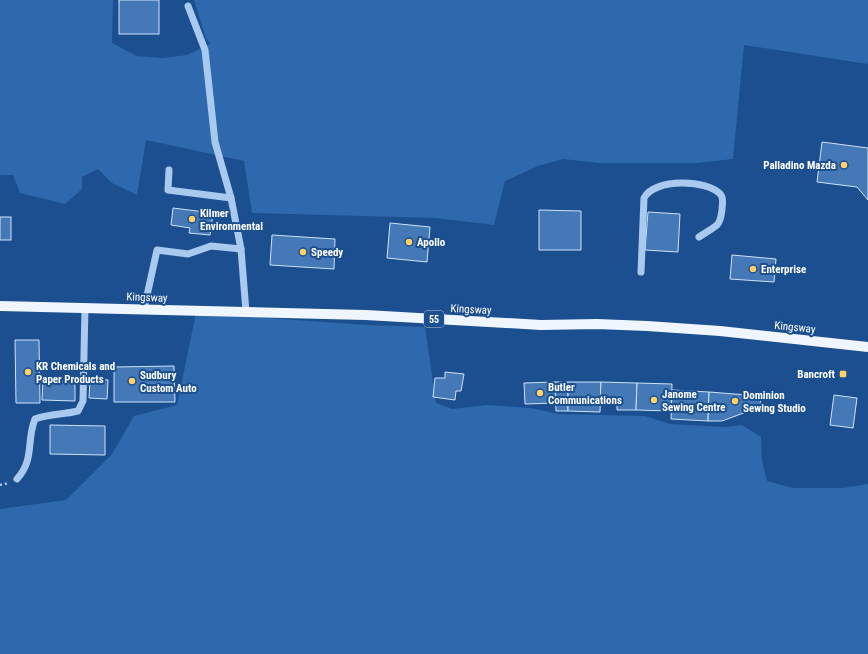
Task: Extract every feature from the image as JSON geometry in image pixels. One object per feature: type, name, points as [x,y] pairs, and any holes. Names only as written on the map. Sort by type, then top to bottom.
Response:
[{"type":"main road","name":"Kingsway","points":[[0,306],[366,315],[540,325],[597,324],[647,326],[720,331],[868,347]]},
{"type":"lane","points":[[188,6],[205,50],[215,142],[231,198],[241,249],[246,312]]},
{"type":"lane","points":[[169,170],[168,190],[231,198]]},
{"type":"lane","points":[[641,272],[644,198],[650,191],[673,182],[709,187],[720,195],[723,202],[721,217],[718,224],[699,237]]},
{"type":"lane","points":[[144,309],[158,250],[188,254],[211,246],[241,249]]},
{"type":"lane","points":[[17,479],[25,470],[30,456],[31,430],[35,419],[49,414],[66,414],[78,411],[83,401],[85,307]]},
{"type":"shaded area","points":[[0,0],[113,0],[112,43],[137,56],[163,58],[187,55],[210,44],[205,36],[194,0],[868,0],[868,64],[744,45],[733,159],[697,163],[599,163],[563,159],[538,166],[505,181],[494,225],[435,218],[252,213],[244,161],[146,140],[137,195],[112,183],[98,169],[82,177],[82,189],[65,204],[20,193],[13,175],[0,175]]},
{"type":"shaded area","points":[[196,313],[367,325],[425,327],[436,403],[452,409],[487,405],[531,408],[558,414],[645,416],[670,424],[725,427],[742,425],[761,437],[762,460],[767,481],[793,488],[843,488],[868,484],[868,654],[0,654],[0,509],[66,500],[112,454],[134,416],[177,405]]},
{"type":"building","points":[[119,0],[159,0],[159,34],[119,34]]},
{"type":"building","name":"Palladino Mazda","points":[[822,142],[868,148],[868,200],[857,187],[817,182]]},
{"type":"building","name":"Kilmer Environmental","points":[[173,208],[213,213],[210,235],[189,233],[190,228],[171,225]]},
{"type":"building","points":[[539,210],[581,211],[581,250],[539,250]]},
{"type":"building","points":[[648,212],[680,214],[678,252],[645,250]]},
{"type":"building","points":[[0,217],[11,217],[11,240],[0,240]]},
{"type":"building","name":"Apollo","points":[[390,223],[430,227],[427,262],[387,258]]},
{"type":"building","name":"Speedy","points":[[272,235],[335,239],[334,269],[270,265]]},
{"type":"building","name":"Enterprise","points":[[732,255],[776,259],[774,282],[730,279]]},
{"type":"building","name":"KR Chemicals and Paper Products","points":[[15,340],[39,340],[40,403],[16,403]]},
{"type":"building","points":[[174,366],[175,402],[114,402],[114,367]]},
{"type":"building","points":[[445,372],[464,374],[461,391],[456,391],[455,400],[433,397],[435,378],[445,378]]},
{"type":"building","points":[[43,378],[75,379],[75,401],[42,400]]},
{"type":"building","points":[[90,379],[108,380],[107,399],[89,398]]},
{"type":"building","points":[[555,382],[568,382],[568,411],[556,411]]},
{"type":"building","name":"Butler Communications","points":[[555,382],[556,403],[525,404],[524,383]]},
{"type":"building","points":[[568,382],[601,382],[600,412],[568,411]]},
{"type":"building","points":[[601,382],[637,383],[636,410],[617,410],[617,405],[600,404]]},
{"type":"building","name":"Janome Sewing Centre","points":[[637,383],[672,384],[671,411],[636,410]]},
{"type":"building","points":[[672,390],[709,392],[708,421],[671,419]]},
{"type":"building","name":"Dominion Sewing Studio","points":[[709,392],[761,396],[760,407],[722,421],[708,421]]},
{"type":"building","points":[[834,395],[857,398],[853,428],[830,425]]},
{"type":"building","points":[[50,425],[105,426],[105,455],[50,454]]},
{"type":"place","name":"Palladino Mazda","points":[[844,165]]},
{"type":"place","name":"Kilmer Environmental","points":[[192,219]]},
{"type":"place","name":"Apollo","points":[[409,242]]},
{"type":"place","name":"Speedy","points":[[303,252]]},
{"type":"place","name":"Enterprise","points":[[753,269]]},
{"type":"place","name":"KR Chemicals and Paper Products","points":[[28,372]]},
{"type":"place","name":"Bancroft","points":[[843,374]]},
{"type":"place","name":"Sudbury Custom Auto","points":[[132,381]]},
{"type":"place","name":"Butler Communications","points":[[540,393]]},
{"type":"place","name":"Janome Sewing Centre","points":[[654,400]]},
{"type":"place","name":"Dominion Sewing Studio","points":[[735,401]]}]
